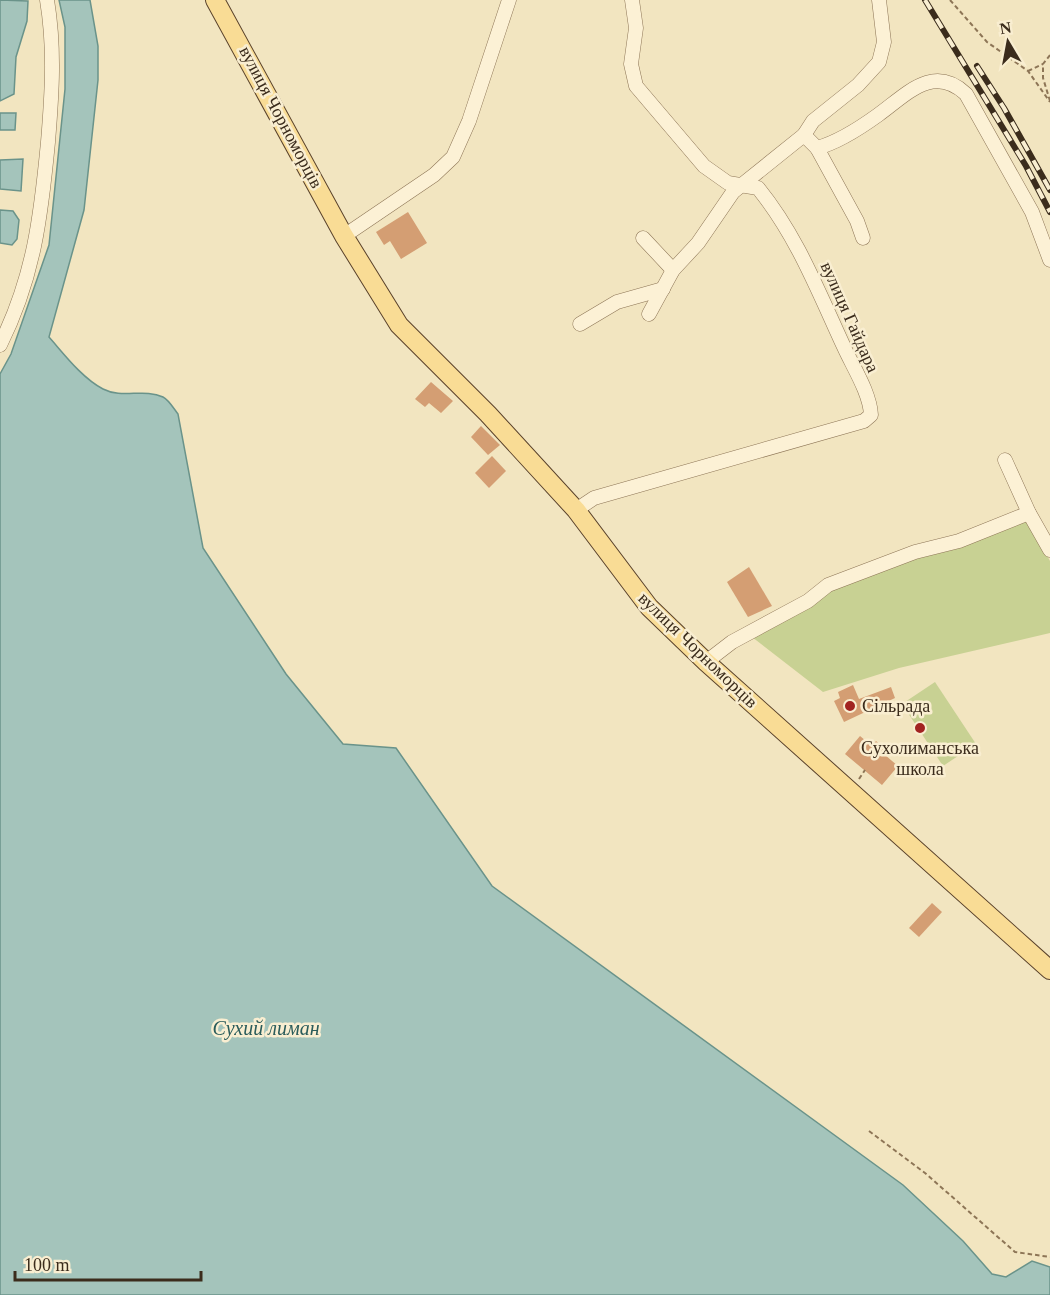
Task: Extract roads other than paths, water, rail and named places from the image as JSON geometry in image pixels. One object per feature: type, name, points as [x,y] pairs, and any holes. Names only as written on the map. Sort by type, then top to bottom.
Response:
[{"type":"main road","name":"вулиця Чорноморців","points":[[215,0],[283,120],[344,236],[399,325],[489,414],[576,510],[649,607],[706,662],[1050,970]]},
{"type":"street","points":[[0,345],[26,286],[42,202],[53,65],[47,0]]},
{"type":"street","points":[[344,236],[434,175],[453,157],[469,121],[509,0]]},
{"type":"street","name":"вулиця Гайдара","points":[[576,510],[594,498],[864,421],[870,415],[856,373],[799,248],[776,210],[758,188],[720,179],[704,166],[636,86],[631,64],[636,28],[632,0]]},
{"type":"street","points":[[649,315],[673,270],[698,243],[733,192],[804,135],[813,121],[858,85],[879,62],[884,42],[879,0]]},
{"type":"street","points":[[818,148],[857,129],[924,84],[944,81],[952,84],[966,94],[1032,212],[1050,260]]},
{"type":"street","points":[[804,135],[818,148],[857,221],[863,238]]},
{"type":"street","points":[[644,238],[673,270]]},
{"type":"street","points":[[580,324],[616,302],[663,289]]},
{"type":"street","points":[[1005,460],[1029,513],[1050,550]]},
{"type":"street","points":[[706,662],[732,642],[808,601],[828,585],[915,552],[959,542],[1029,513]]},
{"type":"water","points":[[0,0],[28,1],[27,21],[16,57],[14,94],[0,101]]},
{"type":"water","name":"Сухий лиман","points":[[59,0],[90,0],[98,46],[98,80],[84,210],[49,337],[81,372],[103,389],[118,393],[156,394],[167,400],[178,414],[203,548],[286,674],[343,744],[396,748],[492,886],[903,1185],[963,1241],[992,1274],[1006,1277],[1032,1261],[1050,1267],[1050,1295],[0,1295],[0,374],[11,354],[49,245],[65,89],[65,27]]},
{"type":"water","points":[[0,113],[16,113],[15,130],[0,130]]},
{"type":"water","points":[[23,159],[21,191],[0,189],[0,160]]},
{"type":"water","points":[[0,210],[13,211],[19,220],[17,239],[12,245],[0,243]]},
{"type":"railway","points":[[925,0],[1026,166],[1050,212]]},
{"type":"railway","points":[[977,66],[1004,108],[1050,190]]},
{"type":"place","name":"Сільрада","points":[[850,706]]},
{"type":"place","name":"Сухолиманська школа","points":[[920,728]]}]
